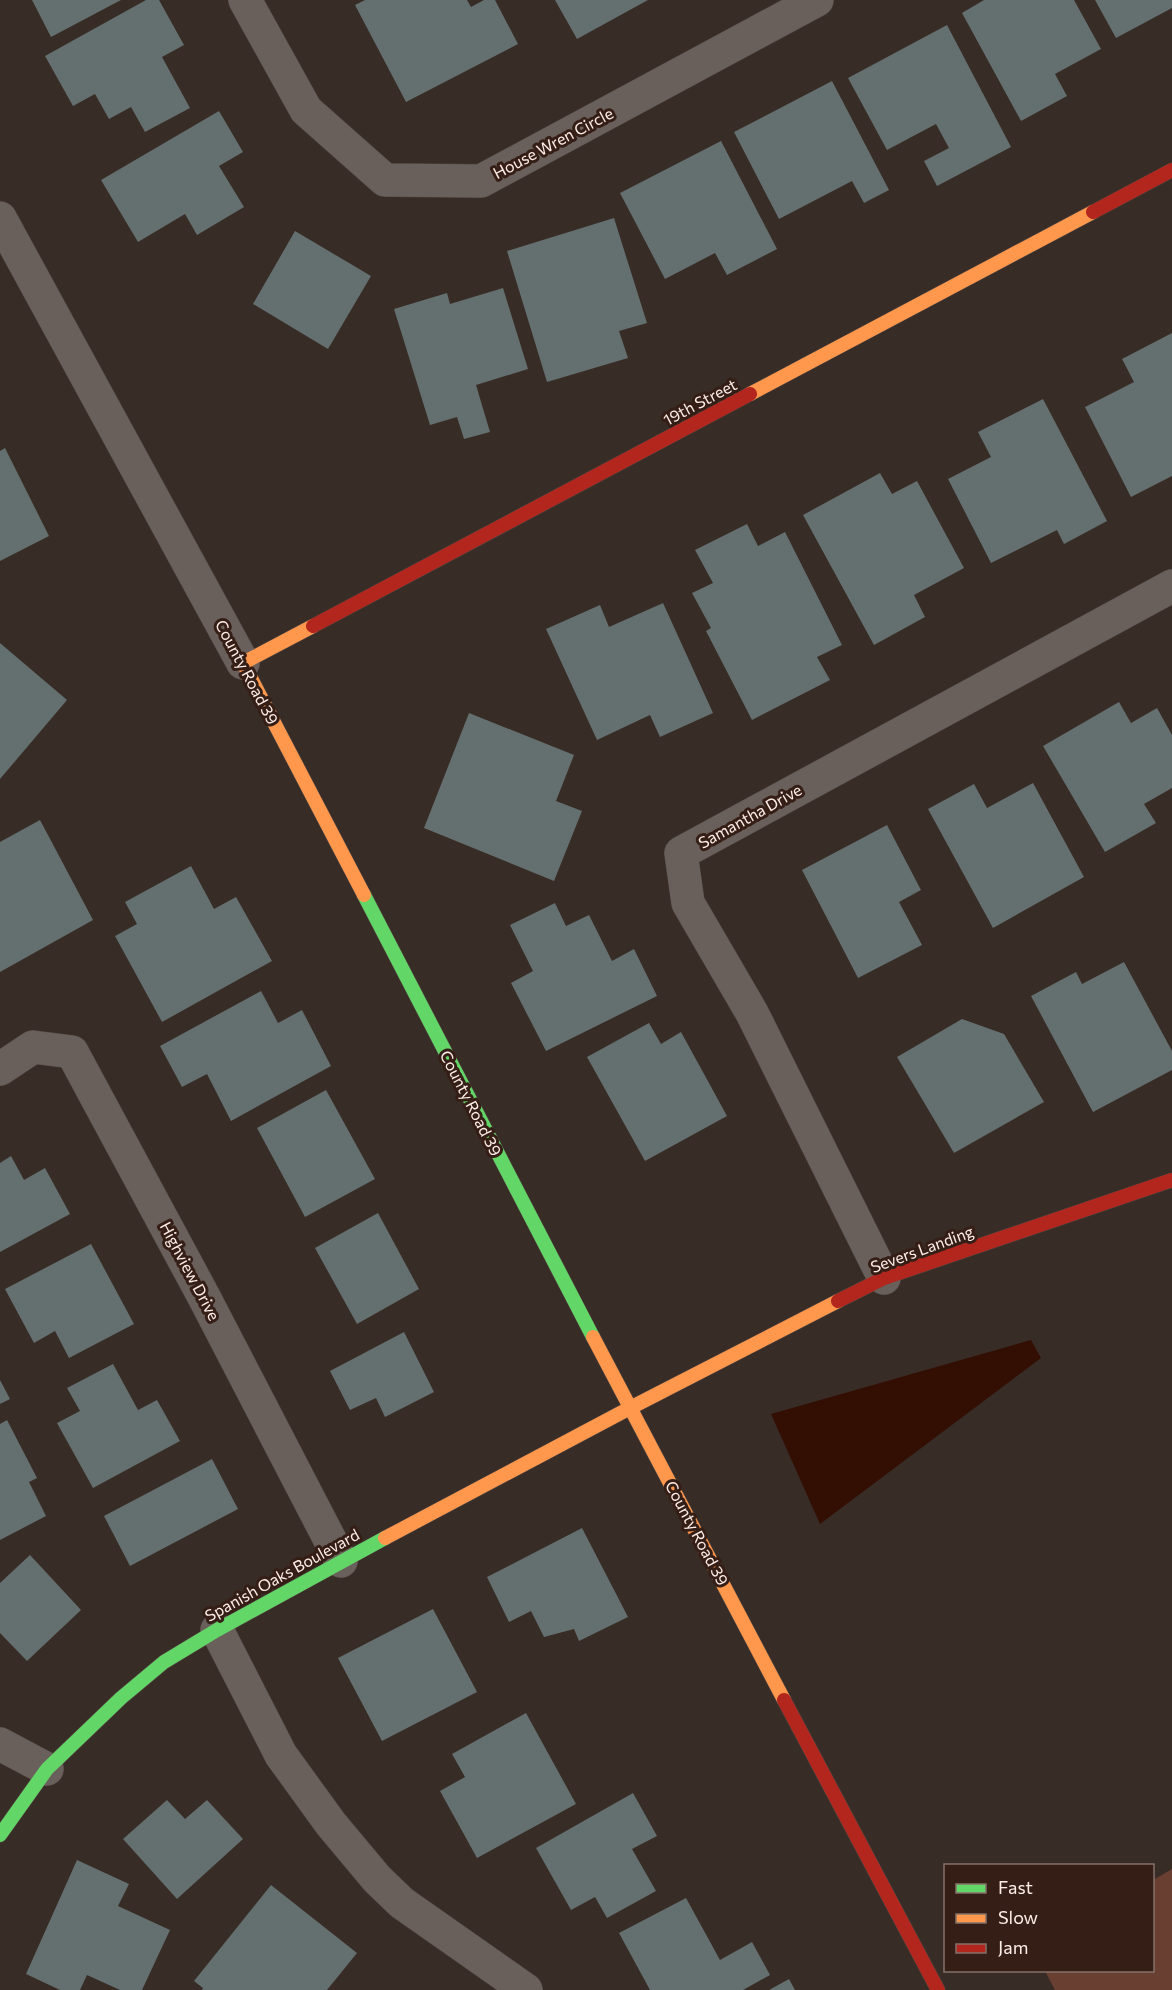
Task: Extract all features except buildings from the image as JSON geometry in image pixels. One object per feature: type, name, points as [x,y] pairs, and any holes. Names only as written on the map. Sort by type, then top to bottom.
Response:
[{"type":"street","name":"House Wren Circle","points":[[245,0],[306,110],[385,180],[481,181],[782,8],[817,0]]},
{"type":"street","name":"19th Street","points":[[243,663],[1172,170]]},
{"type":"street","name":"County Road 39","points":[[0,218],[243,663],[630,1408],[938,1990]]},
{"type":"street","name":"Samantha Drive","points":[[884,1278],[752,1013],[688,903],[681,853],[1172,586]]},
{"type":"street","name":"Highview Drive","points":[[0,1069],[33,1047],[72,1052],[204,1297],[341,1561]]},
{"type":"street","name":"Severs Landing","points":[[630,1408],[884,1278],[1172,1180]]},
{"type":"street","name":"Spanish Oaks Boulevard","points":[[0,1835],[47,1769],[121,1698],[164,1662],[341,1561],[630,1408]]},
{"type":"street","points":[[217,1630],[281,1755],[331,1824],[377,1879],[402,1903],[526,1990]]},
{"type":"street","points":[[0,1744],[47,1769]]},
{"type":"shaded area","points":[[1031,1340],[1041,1358],[820,1524],[771,1414]]},
{"type":"shaded area","points":[[1172,1869],[1172,1990],[1055,1990],[1046,1972],[1154,1972],[1154,1879]]},
{"type":"traffic: fast","points":[[364,895],[593,1337]]},
{"type":"traffic: fast","points":[[0,1835],[47,1769],[121,1698],[164,1662],[217,1630],[385,1538]]},
{"type":"traffic: slow","points":[[750,394],[1093,212]]},
{"type":"traffic: slow","points":[[313,626],[243,663],[364,895]]},
{"type":"traffic: slow","points":[[385,1538],[838,1301]]},
{"type":"traffic: slow","points":[[593,1337],[784,1700]]},
{"type":"traffic: jam","points":[[1093,212],[1172,170]]},
{"type":"traffic: jam","points":[[313,626],[750,394]]},
{"type":"traffic: jam","points":[[838,1301],[884,1278],[1172,1180]]},
{"type":"traffic: jam","points":[[784,1700],[938,1990]]}]
